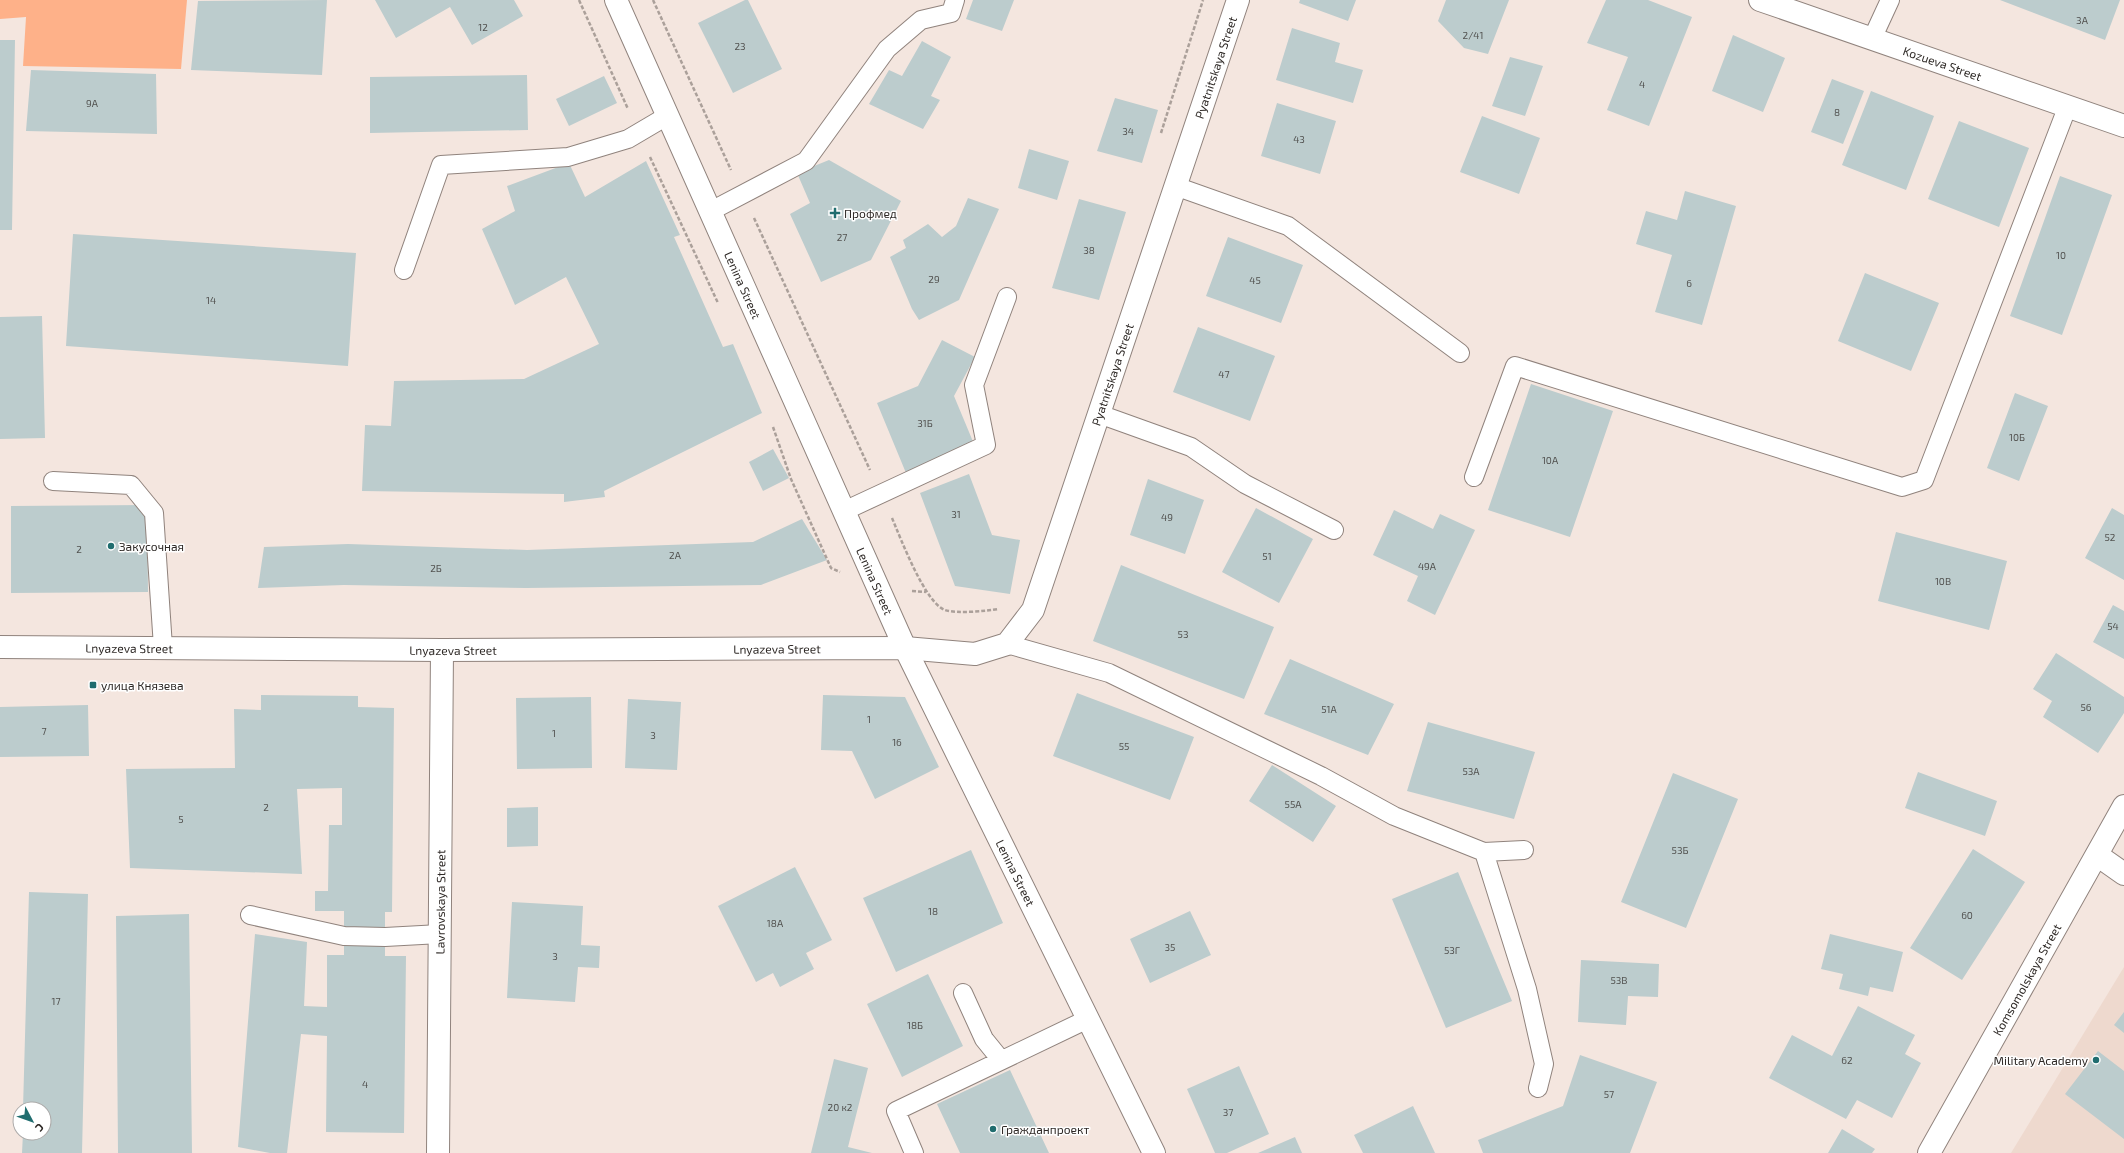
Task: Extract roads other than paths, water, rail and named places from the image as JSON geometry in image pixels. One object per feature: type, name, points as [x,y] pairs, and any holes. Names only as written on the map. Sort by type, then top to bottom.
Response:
[{"type":"main road","name":"Lenina Street","points":[[616,0],[905,648],[1154,1153]]},
{"type":"main road","name":"Pyatnitskaya Street","points":[[1007,644],[1034,610],[1238,0]]},
{"type":"main road","name":"Kozueva Street","points":[[1760,0],[2067,108],[2124,126]]},
{"type":"main road","points":[[905,648],[975,654],[1007,644]]},
{"type":"main road","name":"Lnyazeva Street","points":[[0,647],[442,650],[905,648]]},
{"type":"main road","name":"Lavrovskaya Street","points":[[438,1153],[442,650]]},
{"type":"main road","name":"Komsomolskaya Street","points":[[1929,1153],[2124,806]]},
{"type":"main road","points":[[2097,855],[2124,874]]},
{"type":"lane","points":[[710,212],[806,161],[887,49],[921,20],[951,13],[955,0]]},
{"type":"lane","points":[[1872,39],[1890,0]]},
{"type":"lane","points":[[1474,477],[1515,366],[1902,487],[1924,480],[2067,108]]},
{"type":"lane","points":[[404,270],[441,165],[568,157],[628,139],[667,116]]},
{"type":"lane","points":[[1176,186],[1288,226],[1460,353]]},
{"type":"lane","points":[[844,511],[986,446],[974,385],[1007,297]]},
{"type":"lane","points":[[1099,414],[1191,447],[1245,484],[1334,530]]},
{"type":"lane","points":[[53,481],[132,485],[154,513],[163,647]]},
{"type":"lane","points":[[1007,644],[1109,673],[1321,776],[1394,816],[1484,852],[1524,850]]},
{"type":"lane","points":[[1484,852],[1531,1004],[1544,1064],[1538,1088]]},
{"type":"lane","points":[[250,915],[344,936],[385,937],[440,934]]},
{"type":"lane","points":[[963,993],[984,1039],[1001,1060]]},
{"type":"lane","points":[[914,1153],[896,1111],[1088,1019]]},
{"type":"place","name":"Профмед","points":[[835,213]]},
{"type":"place","name":"Закусочная","points":[[111,546]]},
{"type":"place","name":"улица Князева","points":[[93,685]]},
{"type":"place","name":"Military Academy","points":[[2096,1060]]},
{"type":"place","name":"Гражданпроект","points":[[993,1129]]}]
